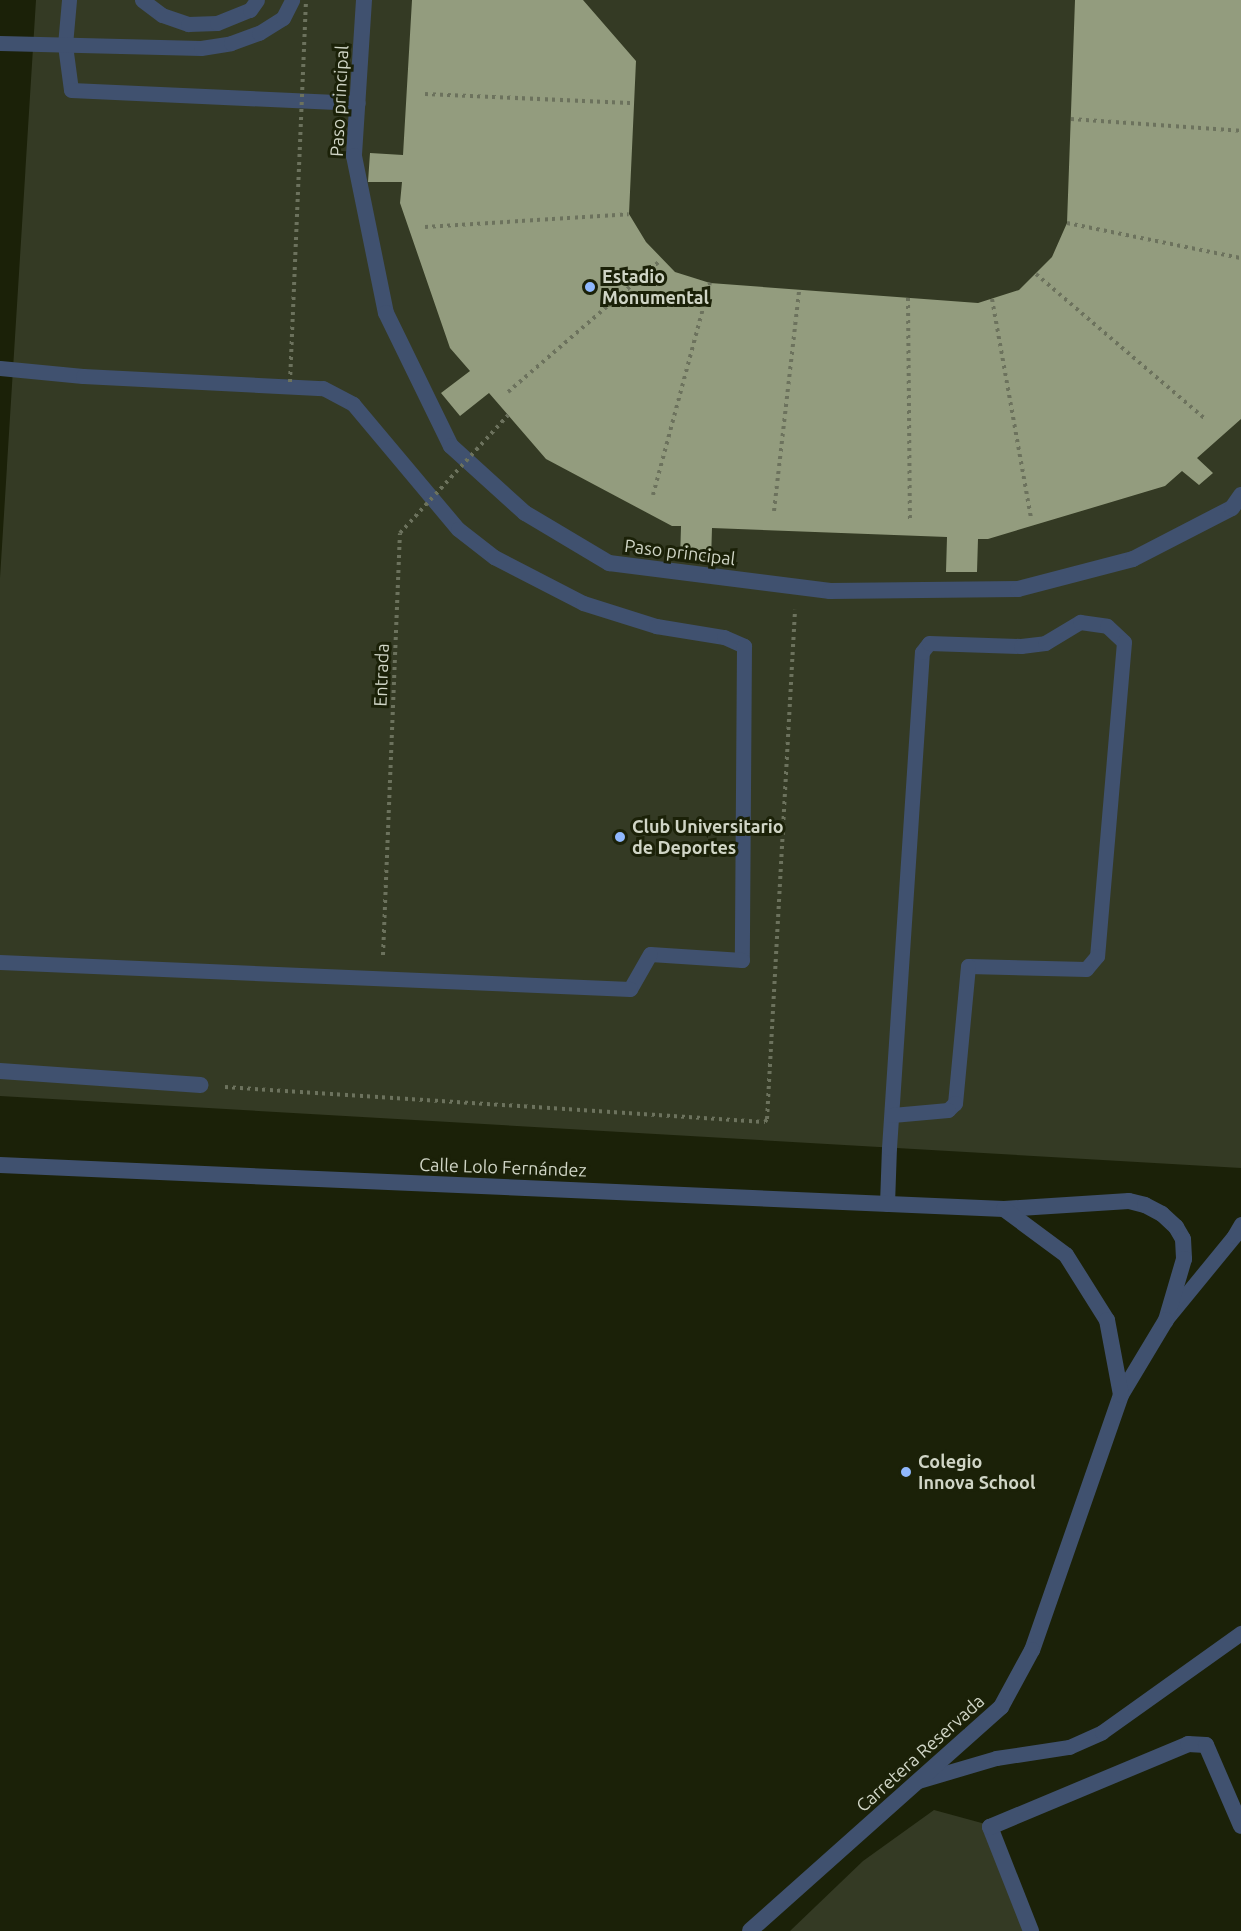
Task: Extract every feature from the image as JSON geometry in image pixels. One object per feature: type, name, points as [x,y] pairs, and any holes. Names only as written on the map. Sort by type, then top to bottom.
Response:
[{"type":"street","name":"Paso principal","points":[[364,0],[354,156],[386,313],[451,446],[525,513],[609,563],[830,591],[1018,589],[1133,559],[1232,508],[1241,495]]},
{"type":"street","points":[[0,1071],[201,1085]]},
{"type":"street","name":"Calle Lolo Fernández","points":[[0,1165],[1004,1209]]},
{"type":"street","name":"Carretera Reservada","points":[[750,1931],[1001,1707],[1032,1650],[1121,1395],[1166,1320],[1184,1259],[1183,1239],[1176,1227],[1162,1214],[1129,1201],[1004,1209]]},
{"type":"street","name":"Carretera Reservada","points":[[1004,1209],[1066,1255],[1072,1264],[1107,1320],[1121,1395]]},
{"type":"street","points":[[1031,1931],[990,1827],[1188,1744],[1206,1744],[1241,1826]]},
{"type":"lane","points":[[69,0],[65,45],[71,90],[358,103]]},
{"type":"lane","points":[[141,0],[162,15],[188,24],[217,23],[250,10],[257,0]]},
{"type":"lane","points":[[0,43],[165,49],[231,43],[259,33],[283,18],[292,0]]},
{"type":"lane","points":[[0,368],[83,376],[323,388],[352,404],[458,529],[494,557],[583,603],[656,626],[724,637],[744,646],[742,960],[650,954],[630,989],[382,976],[0,962]]},
{"type":"lane","points":[[886,1204],[922,652],[929,643],[1021,646],[1045,643],[1080,622],[1107,626],[1124,642],[1097,956],[1086,969],[968,966],[955,1104],[948,1110],[892,1115]]},
{"type":"lane","points":[[1166,1320],[1234,1236],[1241,1224]]},
{"type":"lane","points":[[918,1781],[996,1758],[1069,1747],[1102,1732],[1241,1633]]},
{"type":"path","points":[[290,382],[306,0]]},
{"type":"path","points":[[425,94],[634,103]]},
{"type":"path","points":[[1071,119],[1241,131]]},
{"type":"path","points":[[425,227],[629,214]]},
{"type":"path","points":[[1067,223],[1241,258]]},
{"type":"path","points":[[508,393],[661,260]]},
{"type":"path","points":[[1036,274],[1204,418]]},
{"type":"path","points":[[653,495],[710,283]]},
{"type":"path","points":[[774,511],[799,291]]},
{"type":"path","points":[[908,298],[910,519]]},
{"type":"path","points":[[992,299],[1031,519]]},
{"type":"path","name":"Entrada","points":[[382,976],[400,533],[508,415]]},
{"type":"green space","name":"Club Universitario de Deportes","points":[[36,0],[1241,0],[1241,1168],[0,1096],[0,578]]},
{"type":"green space","points":[[934,1810],[989,1825],[1030,1931],[790,1931],[863,1861]]},
{"type":"building","name":"Estadio Monumental","points":[[412,0],[583,0],[636,61],[629,214],[646,242],[675,272],[710,283],[978,303],[1019,290],[1052,257],[1067,223],[1075,0],[1241,0],[1241,419],[1197,458],[1213,473],[1199,485],[1182,471],[1165,486],[988,539],[978,539],[977,572],[946,572],[947,537],[712,528],[711,561],[680,560],[681,526],[672,526],[546,459],[489,393],[460,416],[441,393],[470,371],[450,348],[400,203],[402,182],[368,182],[370,153],[403,155]]},
{"type":"place","name":"Estadio Monumental","points":[[590,287]]},
{"type":"place","name":"Club Universitario de Deportes","points":[[620,837]]},
{"type":"place","name":"Colegio Innova School","points":[[906,1472]]}]
